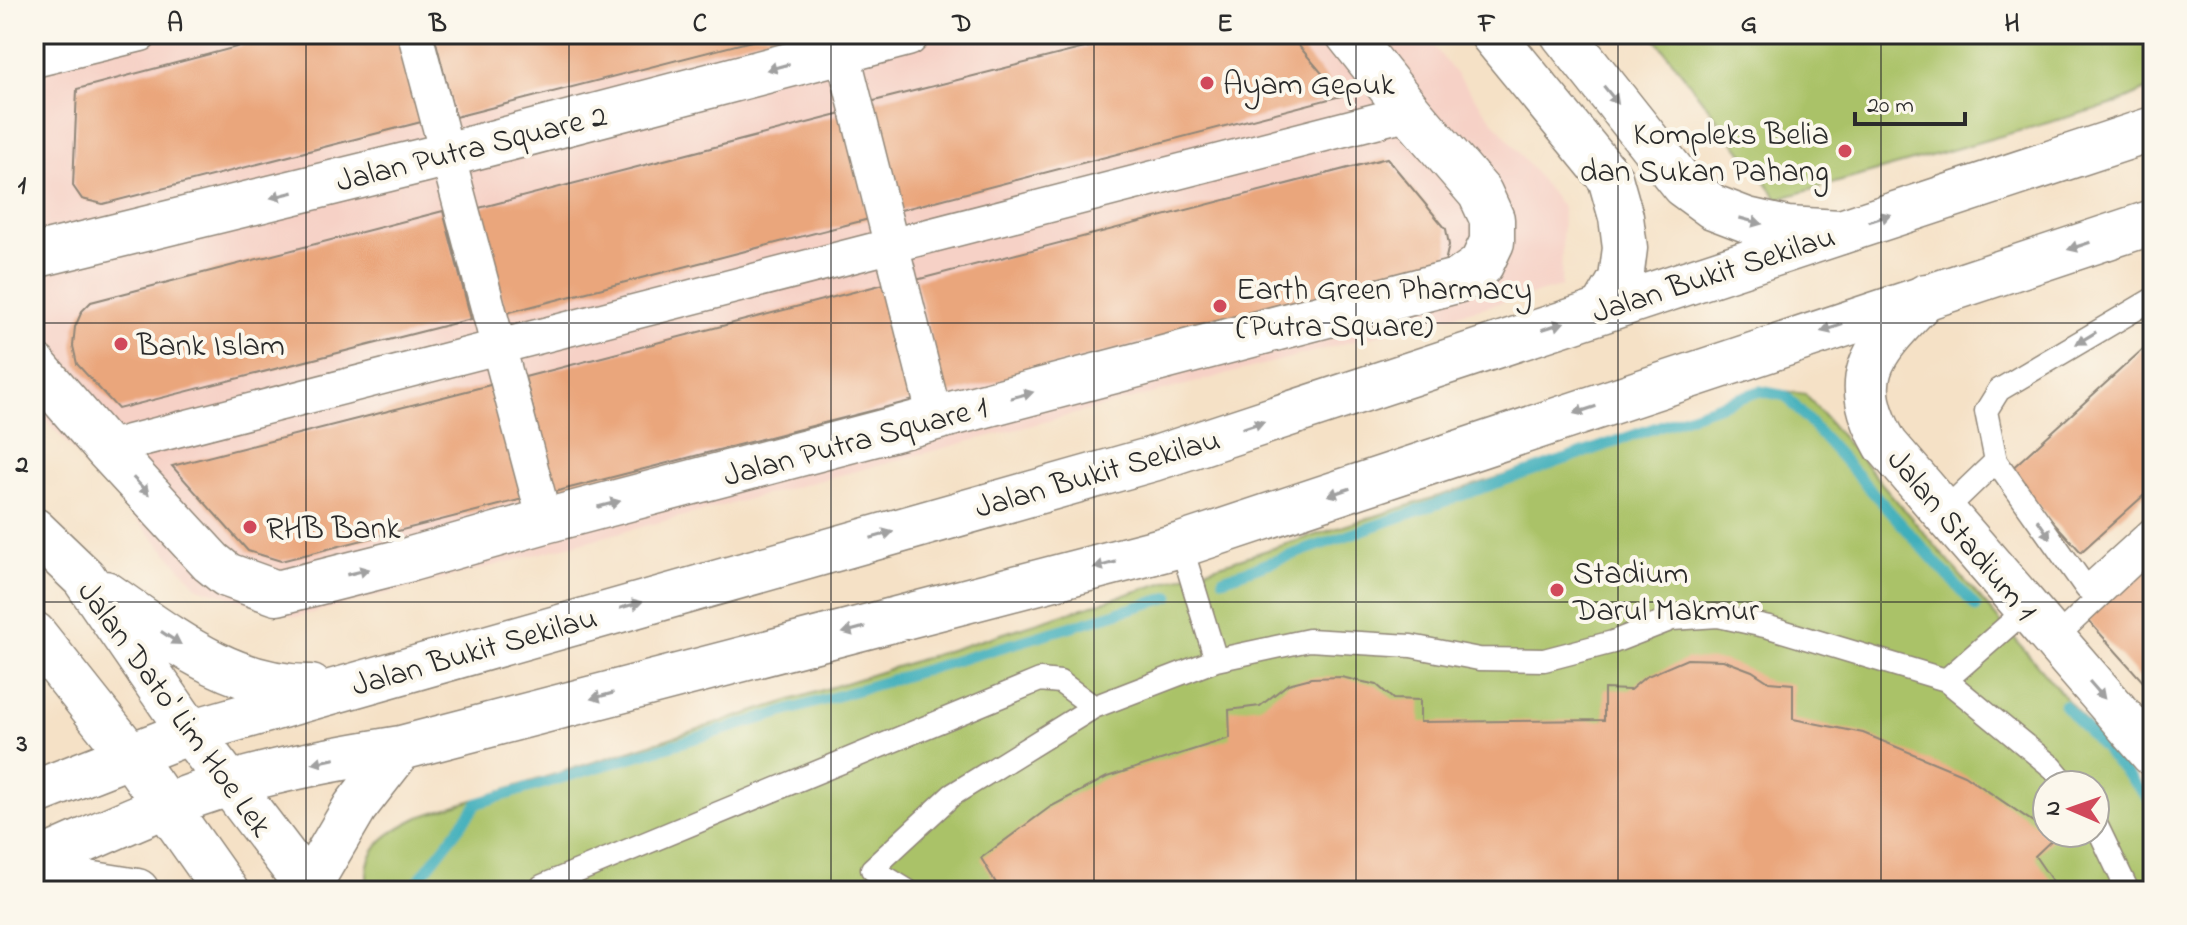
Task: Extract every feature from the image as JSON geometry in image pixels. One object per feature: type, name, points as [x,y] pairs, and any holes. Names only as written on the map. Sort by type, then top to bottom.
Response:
[{"type":"street","points":[[34,60],[141,34]]},
{"type":"street","points":[[415,34],[545,521]]},
{"type":"street","name":"Jalan Putra Square 2","points":[[34,256],[446,155],[841,42],[907,34]]},
{"type":"street","name":"Jalan Putra Square 1","points":[[34,365],[211,562],[227,575],[277,593],[1460,280],[1481,265],[1492,242],[1492,219],[1480,193],[1348,34]]},
{"type":"street","points":[[1492,34],[1610,178],[1621,217],[1625,248],[1621,279],[1603,310]]},
{"type":"street","points":[[1563,34],[1683,185],[1713,207],[1747,220],[1787,229],[1840,232]]},
{"type":"street","points":[[841,42],[935,418]]},
{"type":"street","points":[[106,448],[1410,112]]},
{"type":"street","name":"Jalan Bukit Sekilau","points":[[34,793],[190,732],[1153,459],[2153,129]]},
{"type":"street","points":[[34,863],[231,783],[325,760],[401,748],[1181,545],[2153,222]]},
{"type":"street","name":"Jalan Stadium 1","points":[[1926,296],[1889,334],[1877,353],[1865,395],[1872,422],[1886,445],[2153,754]]},
{"type":"street","name":"Jalan Dato' Lim Hoe Lek","points":[[34,530],[84,578],[190,732],[309,889]]},
{"type":"street","points":[[84,578],[218,667],[285,688],[341,687]]},
{"type":"street","name":"Jalan Dato' Lim Hoe Lek","points":[[34,634],[130,755],[226,891]]},
{"type":"street","points":[[309,889],[355,807],[401,748]]},
{"type":"street","points":[[34,879],[81,882],[137,891]]},
{"type":"lane","points":[[2153,299],[1999,390],[1986,411],[1996,461],[2086,588],[2153,527]]},
{"type":"lane","points":[[1944,511],[1996,461]]},
{"type":"lane","points":[[1181,545],[1216,660]]},
{"type":"lane","points":[[1946,680],[2040,624],[2153,547]]},
{"type":"lane","points":[[908,891],[872,869],[952,795],[1094,707],[1216,660],[1309,640],[1411,646],[1479,659],[1544,660],[1613,642],[1672,619],[1718,616],[1769,627],[1946,680],[2054,769]]},
{"type":"lane","points":[[539,891],[542,886],[556,880],[1040,680],[1060,682],[1094,707]]},
{"type":"lane","points":[[2108,849],[2128,891]]},
{"type":"shaded area","points":[[34,34],[1424,34],[1563,208],[1561,287],[296,617],[198,587],[34,407]]},
{"type":"green space","name":"Kompleks Belia dan Sukan Pahang","points":[[1652,34],[2153,34],[2153,87],[2118,103],[1778,199]]},
{"type":"green space","name":"Stadium Darul Makmur","points":[[1776,390],[1805,394],[2153,800],[2153,891],[369,891],[367,876],[372,853],[396,829],[419,817]]},
{"type":"building","points":[[286,34],[403,34],[425,121],[103,204],[82,199],[73,186],[77,89]]},
{"type":"building","points":[[434,34],[774,34],[775,35],[455,117]]},
{"type":"building","points":[[1140,34],[1289,34],[1341,96],[897,211],[870,102]]},
{"type":"building","points":[[842,114],[869,219],[506,313],[479,208]]},
{"type":"building","points":[[1387,158],[1446,229],[1449,245],[1445,262],[945,395],[916,280]]},
{"type":"building","points":[[443,211],[471,319],[118,409],[77,364],[73,346],[75,327],[82,311],[91,302]]},
{"type":"building","points":[[888,283],[918,399],[554,492],[525,377]]},
{"type":"building","points":[[2153,340],[2153,487],[2081,552],[2008,472]]},
{"type":"building","points":[[494,384],[523,499],[281,561],[248,551],[172,466]]},
{"type":"building","points":[[2153,557],[2153,693],[2087,619]]},
{"type":"building","points":[[1687,659],[1723,660],[1752,671],[1769,682],[1793,684],[1793,719],[1863,733],[1964,775],[2031,821],[2031,849],[2042,849],[2035,856],[2059,891],[1795,891],[1743,887],[1630,891],[998,891],[981,858],[1050,807],[1107,777],[1230,738],[1229,710],[1260,706],[1288,684],[1311,678],[1341,677],[1377,685],[1393,699],[1420,700],[1420,722],[1604,720],[1604,689],[1630,690],[1645,677]]},
{"type":"waterway","points":[[1223,579],[1760,391],[1786,396],[1976,607]]},
{"type":"waterway","points":[[410,891],[478,803],[1170,597]]},
{"type":"waterway","points":[[2064,705],[2153,804]]},
{"type":"place","name":"Ayam Gepuk","points":[[1207,83]]},
{"type":"place","name":"Kompleks Belia dan Sukan Pahang","points":[[1845,151]]},
{"type":"place","name":"Earth Green Pharmacy (Putra Square)","points":[[1220,306]]},
{"type":"place","name":"Bank Islam","points":[[121,344]]},
{"type":"place","name":"RHB Bank","points":[[250,527]]},
{"type":"place","name":"Stadium Darul Makmur","points":[[1557,590]]}]
